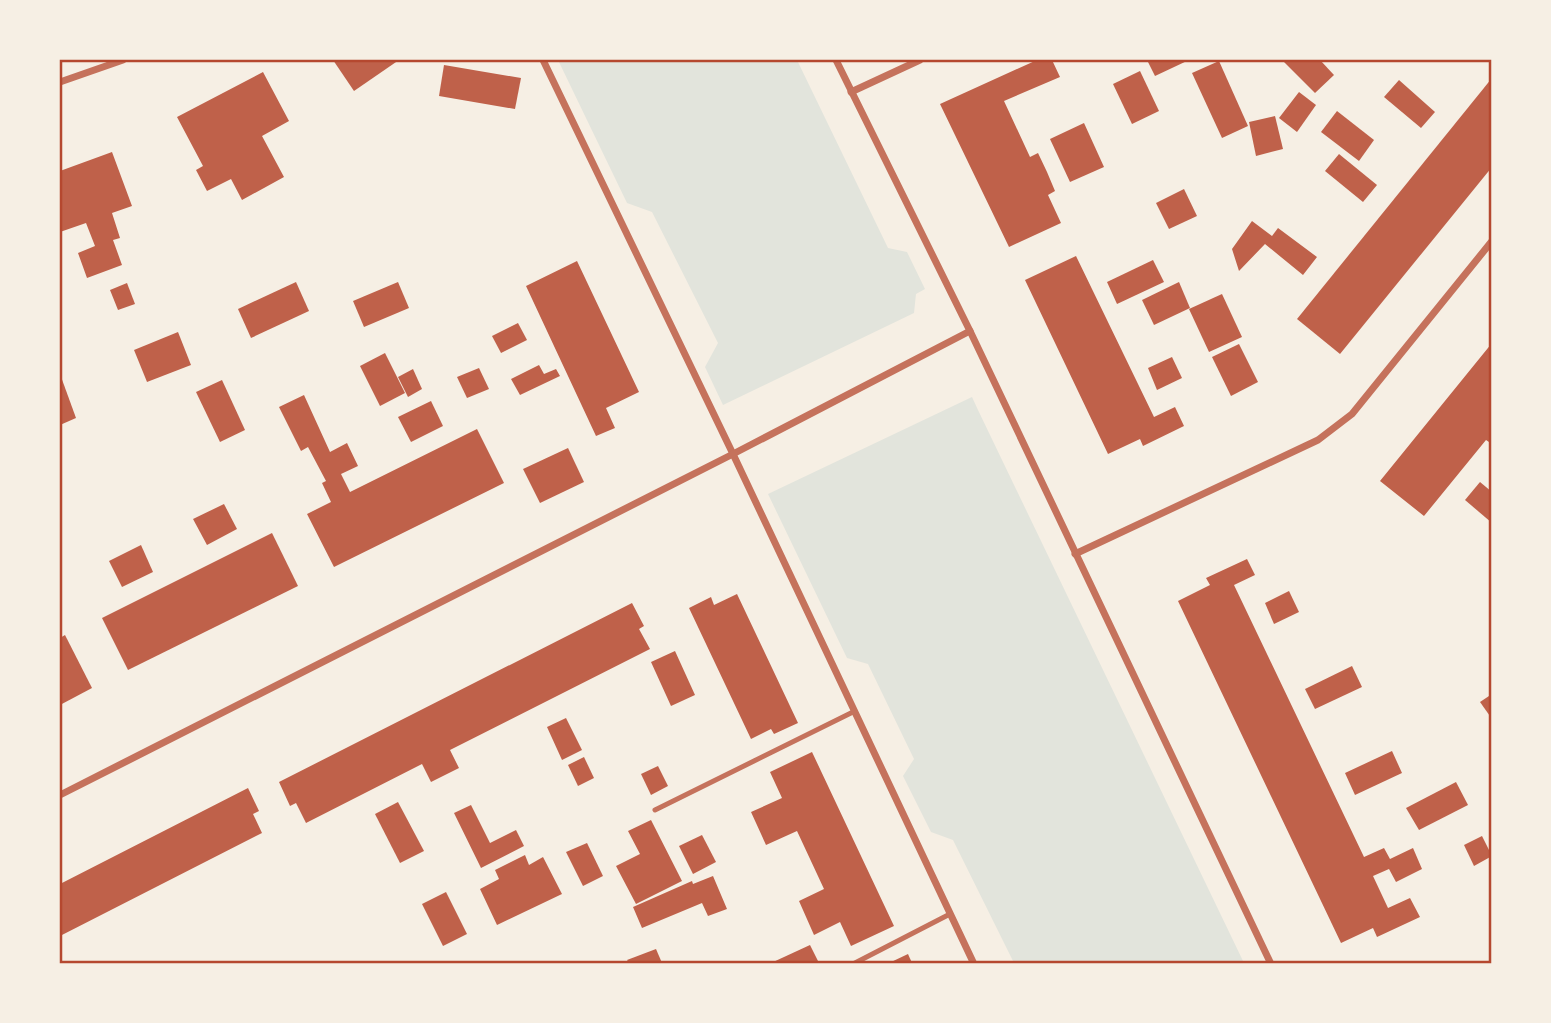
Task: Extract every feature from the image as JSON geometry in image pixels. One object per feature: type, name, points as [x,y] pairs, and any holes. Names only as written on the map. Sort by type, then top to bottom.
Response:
[{"type":"street","points":[[60,82],[123,60]]},
{"type":"street","points":[[543,60],[974,964]]},
{"type":"street","points":[[836,60],[970,331],[1271,964]]},
{"type":"street","points":[[851,92],[920,60]]},
{"type":"street","points":[[1075,554],[1318,440],[1352,414],[1492,241]]},
{"type":"street","points":[[60,795],[970,331]]},
{"type":"lane","points":[[655,810],[855,711]]},
{"type":"lane","points":[[853,964],[950,914]]},
{"type":"shaded area","points":[[558,60],[797,60],[888,248],[907,252],[925,289],[916,294],[914,313],[723,405],[705,367],[718,343],[652,212],[627,203]]},
{"type":"shaded area","points":[[972,397],[1244,963],[1014,963],[953,840],[931,832],[903,776],[914,759],[868,664],[847,658],[768,494]]},
{"type":"building","points":[[333,60],[399,60],[354,91]]},
{"type":"building","points":[[1037,60],[1052,60],[1060,77],[1004,101],[1030,157],[1038,153],[1047,172],[1055,191],[1048,195],[1061,223],[1009,247],[940,104]]},
{"type":"building","points":[[1147,60],[1189,60],[1155,76]]},
{"type":"building","points":[[1282,60],[1320,60],[1334,75],[1315,93]]},
{"type":"building","points":[[1219,61],[1248,126],[1222,138],[1192,73]]},
{"type":"building","points":[[444,65],[521,78],[515,109],[439,96]]},
{"type":"building","points":[[1140,71],[1159,111],[1132,124],[1113,84]]},
{"type":"building","points":[[263,72],[289,121],[262,136],[284,177],[242,200],[231,179],[207,191],[196,170],[203,166],[177,117]]},
{"type":"building","points":[[1492,78],[1492,167],[1340,354],[1297,319]]},
{"type":"building","points":[[1399,80],[1435,112],[1421,128],[1384,97]]},
{"type":"building","points":[[1299,92],[1316,105],[1297,132],[1279,118]]},
{"type":"building","points":[[1337,111],[1374,140],[1359,161],[1321,132]]},
{"type":"building","points":[[1275,116],[1283,149],[1256,156],[1249,122]]},
{"type":"building","points":[[1084,123],[1104,167],[1070,182],[1050,139]]},
{"type":"building","points":[[112,152],[132,206],[112,213],[120,238],[113,240],[122,265],[87,278],[78,253],[95,246],[86,223],[60,232],[60,171]]},
{"type":"building","points":[[1339,154],[1377,185],[1363,202],[1325,171]]},
{"type":"building","points":[[1184,189],[1197,216],[1169,229],[1156,203]]},
{"type":"building","points":[[1252,221],[1272,236],[1278,228],[1317,257],[1303,275],[1265,244],[1239,271],[1232,249]]},
{"type":"building","points":[[1076,256],[1154,417],[1175,407],[1184,426],[1143,446],[1140,439],[1108,454],[1025,280]]},
{"type":"building","points":[[1153,260],[1164,282],[1117,304],[1107,282]]},
{"type":"building","points":[[577,261],[639,392],[606,408],[615,428],[596,436],[526,286]]},
{"type":"building","points":[[296,282],[309,311],[251,338],[238,309]]},
{"type":"building","points":[[398,282],[409,308],[364,327],[353,301]]},
{"type":"building","points":[[1179,282],[1190,308],[1154,325],[1142,300]]},
{"type":"building","points":[[127,283],[135,304],[118,310],[110,290]]},
{"type":"building","points":[[1222,294],[1242,337],[1209,352],[1189,309]]},
{"type":"building","points":[[518,323],[527,340],[501,353],[492,336]]},
{"type":"building","points":[[178,332],[191,365],[147,382],[134,350]]},
{"type":"building","points":[[1492,343],[1492,444],[1486,440],[1424,516],[1380,481]]},
{"type":"building","points":[[1239,344],[1258,382],[1231,396],[1212,357]]},
{"type":"building","points":[[385,353],[405,393],[380,406],[360,366]]},
{"type":"building","points":[[1172,357],[1182,378],[1157,390],[1148,368]]},
{"type":"building","points":[[539,365],[544,374],[556,369],[560,376],[520,395],[511,379]]},
{"type":"building","points":[[479,368],[489,389],[467,398],[457,377]]},
{"type":"building","points":[[413,369],[422,389],[408,397],[398,377]]},
{"type":"building","points":[[60,374],[76,418],[60,425]]},
{"type":"building","points":[[222,380],[245,430],[220,442],[196,392]]},
{"type":"building","points":[[304,395],[330,452],[347,443],[358,466],[341,474],[350,492],[477,429],[504,483],[334,567],[307,514],[331,502],[322,483],[326,481],[308,447],[301,451],[279,407]]},
{"type":"building","points":[[431,401],[443,426],[411,442],[398,417]]},
{"type":"building","points":[[568,448],[584,482],[540,503],[523,469]]},
{"type":"building","points":[[1480,482],[1492,492],[1492,523],[1465,500]]},
{"type":"building","points":[[224,504],[237,529],[207,545],[193,519]]},
{"type":"building","points":[[272,533],[298,586],[128,670],[102,618]]},
{"type":"building","points":[[141,545],[153,572],[122,587],[109,561]]},
{"type":"building","points":[[1247,559],[1255,575],[1234,585],[1364,857],[1384,848],[1390,859],[1413,848],[1422,869],[1396,882],[1389,869],[1373,876],[1388,908],[1410,898],[1420,917],[1377,937],[1373,928],[1341,943],[1178,601],[1210,585],[1206,578]]},
{"type":"building","points":[[1289,591],[1299,612],[1274,624],[1265,603]]},
{"type":"building","points":[[737,594],[798,723],[774,734],[771,729],[751,739],[689,608],[711,597],[714,605]]},
{"type":"building","points":[[632,603],[644,626],[639,629],[650,649],[450,750],[459,768],[431,782],[422,764],[306,823],[296,803],[290,806],[279,782]]},
{"type":"building","points":[[65,635],[92,688],[60,705],[60,638]]},
{"type":"building","points":[[675,651],[695,695],[671,706],[651,662]]},
{"type":"building","points":[[1352,666],[1362,687],[1315,709],[1305,689]]},
{"type":"building","points":[[1492,694],[1492,719],[1480,702]]},
{"type":"building","points":[[566,718],[582,750],[562,760],[547,727]]},
{"type":"building","points":[[1392,751],[1402,773],[1355,795],[1345,773]]},
{"type":"building","points":[[812,752],[894,926],[851,946],[840,922],[814,935],[799,901],[824,889],[797,831],[766,845],[751,812],[782,798],[770,772]]},
{"type":"building","points":[[584,757],[594,778],[578,786],[568,765]]},
{"type":"building","points":[[658,766],[668,786],[651,795],[641,774]]},
{"type":"building","points":[[1456,782],[1468,805],[1419,830],[1406,808]]},
{"type":"building","points":[[248,788],[259,811],[253,814],[262,833],[60,936],[60,884]]},
{"type":"building","points":[[398,802],[424,851],[400,863],[375,814]]},
{"type":"building","points":[[471,805],[490,843],[516,830],[524,846],[481,868],[454,813]]},
{"type":"building","points":[[651,820],[682,881],[636,904],[616,866],[640,854],[628,831]]},
{"type":"building","points":[[702,835],[716,862],[693,874],[679,846]]},
{"type":"building","points":[[1482,836],[1492,856],[1474,866],[1464,845]]},
{"type":"building","points":[[587,843],[603,876],[583,886],[566,852]]},
{"type":"building","points":[[525,855],[529,865],[543,857],[562,894],[497,925],[480,889],[499,879],[495,870]]},
{"type":"building","points":[[713,876],[727,909],[708,916],[702,903],[642,928],[633,907],[692,881],[693,884]]},
{"type":"building","points":[[446,892],[467,934],[443,946],[422,904]]},
{"type":"building","points":[[810,945],[819,963],[771,963]]},
{"type":"building","points":[[656,949],[662,963],[629,963],[627,960]]},
{"type":"building","points":[[908,954],[912,963],[889,963]]}]
